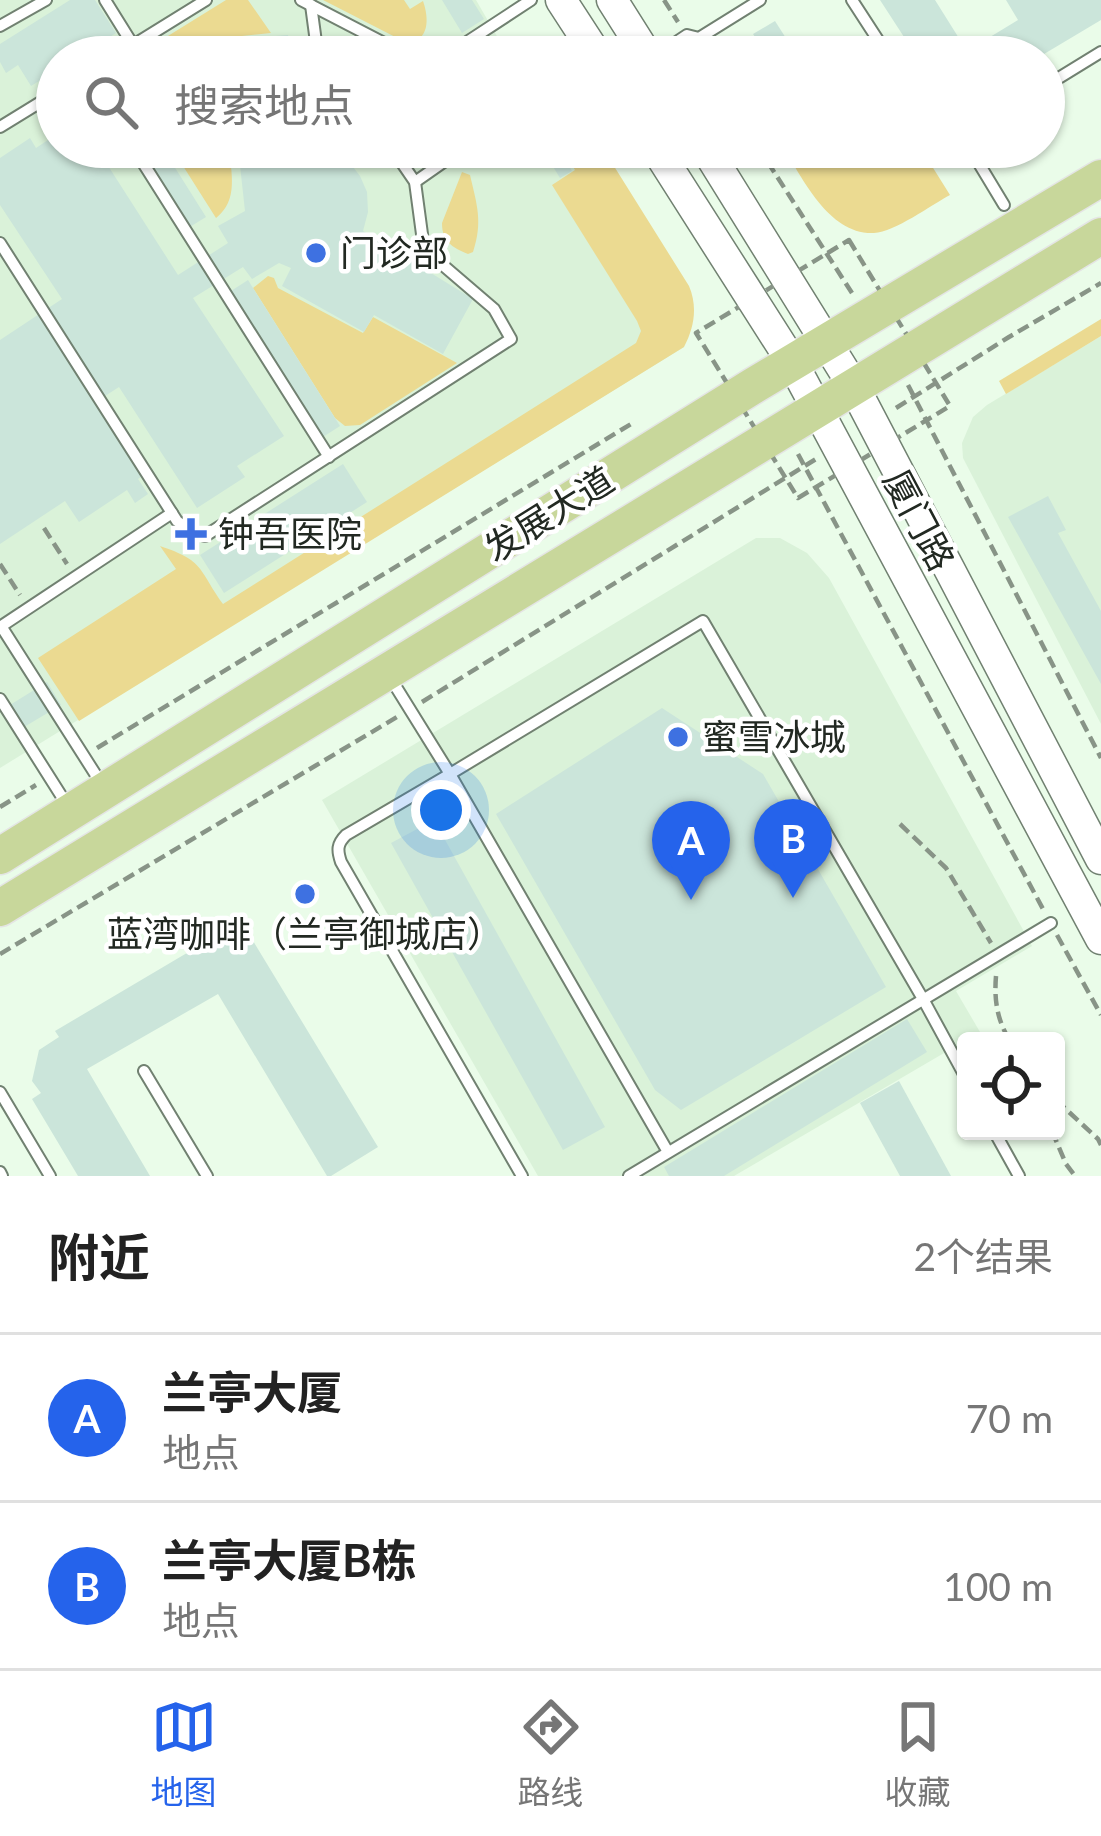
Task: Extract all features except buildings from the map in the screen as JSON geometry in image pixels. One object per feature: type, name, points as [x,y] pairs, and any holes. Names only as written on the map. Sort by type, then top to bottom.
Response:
[{"type":"main road","name":"发展大道","points":[[0,856],[792,362],[1101,178]]},
{"type":"main road","name":"发展大道","points":[[0,908],[1101,236]]},
{"type":"street","points":[[561,0],[584,36]]},
{"type":"street","points":[[612,0],[637,36]]},
{"type":"street","name":"厦门路","points":[[668,168],[792,362],[799,418],[836,446],[1101,938]]},
{"type":"street","name":"厦门路","points":[[718,168],[854,387],[1098,844]]},
{"type":"lane","points":[[0,26],[46,0]]},
{"type":"lane","points":[[104,0],[127,36]]},
{"type":"lane","points":[[148,36],[206,0]]},
{"type":"lane","points":[[476,36],[531,0]]},
{"type":"lane","points":[[702,36],[760,0]]},
{"type":"lane","points":[[852,0],[875,36]]},
{"type":"lane","points":[[306,2],[313,36]]},
{"type":"lane","points":[[306,2],[371,36]]},
{"type":"lane","points":[[1065,74],[1101,52]]},
{"type":"lane","points":[[0,127],[36,105]]},
{"type":"lane","points":[[146,168],[329,457]]},
{"type":"lane","points":[[0,243],[172,513],[191,532],[205,536],[511,339],[494,309],[424,249],[415,182],[405,168]]},
{"type":"lane","points":[[415,182],[435,168]]},
{"type":"lane","points":[[982,168],[1004,205]]},
{"type":"lane","points":[[106,791],[0,627],[172,513]]},
{"type":"lane","points":[[522,1176],[337,850],[346,835],[703,621],[957,1062]]},
{"type":"lane","points":[[386,671],[668,1152]]},
{"type":"lane","points":[[0,699],[71,812]]},
{"type":"lane","points":[[1058,858],[1098,844]]},
{"type":"lane","points":[[629,1176],[1051,923]]},
{"type":"lane","points":[[144,1071],[207,1176]]},
{"type":"lane","points":[[0,1091],[50,1176]]},
{"type":"lane","points":[[999,1140],[1018,1176]]},
{"type":"path","points":[[772,168],[867,316]]},
{"type":"path","points":[[873,423],[1101,284]]},
{"type":"path","points":[[896,362],[1101,758]]},
{"type":"path","points":[[799,418],[805,466],[1101,1015]]},
{"type":"path","points":[[0,954],[410,710],[836,446]]},
{"type":"path","points":[[44,528],[76,577]]},
{"type":"path","points":[[0,564],[28,608]]},
{"type":"path","points":[[901,824],[946,868],[998,955],[995,1003],[1004,1032]]},
{"type":"path","points":[[1065,1108],[1101,1145]]},
{"type":"path","points":[[1056,1140],[1075,1176]]},
{"type":"shaded area","name":"钟吾医院","points":[[0,0],[476,0],[497,36],[36,36],[36,168],[575,168],[684,347],[0,768]]},
{"type":"shaded area","points":[[226,0],[248,0],[271,33],[242,36],[168,36]]},
{"type":"shaded area","points":[[323,0],[404,0],[410,9],[423,1],[426,28],[422,36],[393,36]]},
{"type":"shaded area","points":[[184,168],[231,168],[231,194],[216,218]]},
{"type":"shaded area","points":[[615,168],[689,286],[694,317],[684,347],[79,721],[38,658],[176,569],[160,546],[193,562],[223,604],[636,343],[641,331],[637,321],[552,185],[575,170]]},
{"type":"shaded area","points":[[796,168],[933,168],[950,195],[874,233],[844,225]]},
{"type":"shaded area","points":[[462,172],[470,175],[478,213],[476,241],[468,254],[449,243],[442,230]]},
{"type":"shaded area","points":[[268,276],[278,288],[363,333],[373,317],[457,363],[360,425],[345,426],[335,418],[253,288]]},
{"type":"shaded area","points":[[1101,319],[1101,336],[1006,394],[999,381]]},
{"type":"shaded area","points":[[1101,336],[1101,724],[963,458],[962,443],[973,417],[987,405]]},
{"type":"shaded area","points":[[756,538],[780,538],[807,553],[829,578],[1032,946],[956,991],[980,1032],[957,1032],[957,1045],[734,1176],[538,1176],[322,800]]},
{"type":"place","name":"门诊部","points":[[316,253]]},
{"type":"place","name":"钟吾医院","points":[[191,534]]},
{"type":"place","name":"蜜雪冰城","points":[[678,737]]},
{"type":"place","name":"蓝湾咖啡（兰亭御城店）","points":[[305,894]]},
{"type":"place","name":"兰亭大厦B栋","points":[[793,898]]},
{"type":"place","name":"兰亭大厦","points":[[691,900]]}]
